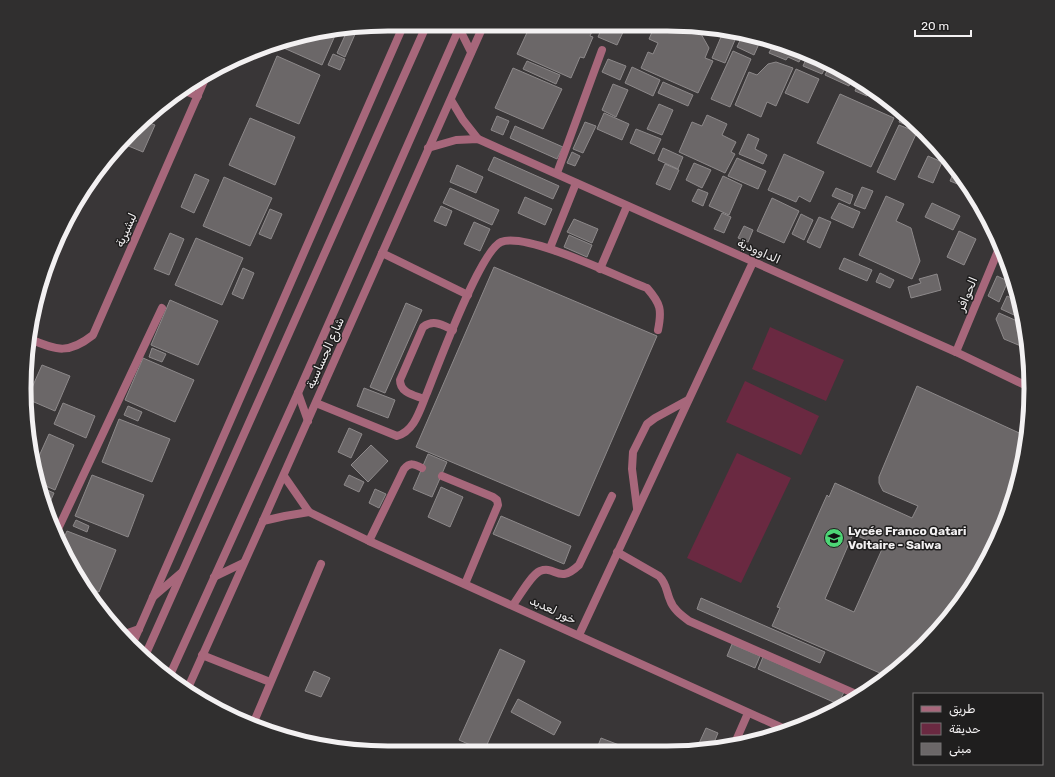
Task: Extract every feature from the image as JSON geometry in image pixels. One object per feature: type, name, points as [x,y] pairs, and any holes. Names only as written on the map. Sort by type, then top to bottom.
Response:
[{"type":"street","points":[[134,639],[401,31]]},
{"type":"street","points":[[147,651],[422,31]]},
{"type":"street","name":"شارع الجساسية","points":[[171,672],[298,393],[458,31]]},
{"type":"street","points":[[462,31],[471,52]]},
{"type":"street","name":"شارع الجساسية","points":[[189,685],[243,563],[264,521],[481,31]]},
{"type":"street","points":[[556,173],[602,50]]},
{"type":"street","name":"لبشيرية","points":[[34,341],[51,348],[66,349],[80,345],[93,335],[203,83]]},
{"type":"street","points":[[189,92],[198,96]]},
{"type":"street","name":"الداوودية","points":[[451,100],[463,120],[478,139]]},
{"type":"street","name":"الداوودية","points":[[428,148],[456,140],[478,139],[956,352],[1024,384]]},
{"type":"street","points":[[550,248],[576,183]]},
{"type":"street","points":[[600,269],[627,206]]},
{"type":"street","points":[[316,403],[397,436],[405,434],[412,426],[468,295],[493,249],[502,242],[514,240],[550,248],[647,288],[656,299],[660,308],[658,330]]},
{"type":"street","points":[[382,253],[468,295]]},
{"type":"street","name":"الحوافر","points":[[956,352],[997,253]]},
{"type":"street","points":[[579,635],[753,262]]},
{"type":"street","points":[[59,527],[162,308]]},
{"type":"street","points":[[424,399],[403,391],[400,385],[400,380],[423,327],[428,323],[435,322],[453,330]]},
{"type":"street","points":[[298,393],[308,421]]},
{"type":"street","points":[[637,509],[632,469],[633,452],[647,424],[688,400]]},
{"type":"street","points":[[369,541],[404,469],[408,464],[422,468]]},
{"type":"street","name":"خور لعديد","points":[[284,476],[309,512],[369,541],[780,727]]},
{"type":"street","points":[[442,476],[497,500],[498,505],[465,584]]},
{"type":"street","points":[[513,605],[533,577],[540,571],[549,571],[563,575],[572,572],[579,565],[612,496]]},
{"type":"street","points":[[264,521],[309,512]]},
{"type":"street","points":[[617,552],[659,576],[664,582],[669,600],[675,609],[689,621],[853,693]]},
{"type":"street","points":[[214,577],[243,563]]},
{"type":"street","points":[[255,720],[321,564]]},
{"type":"street","points":[[153,597],[183,571]]},
{"type":"street","points":[[128,633],[139,629]]},
{"type":"street","points":[[202,655],[270,682]]},
{"type":"street","points":[[737,739],[748,713]]},
{"type":"green space","points":[[770,327],[844,360],[826,401],[752,369]]},
{"type":"green space","points":[[745,381],[819,416],[801,455],[726,422]]},
{"type":"green space","points":[[737,453],[791,478],[741,583],[687,558]]},
{"type":"building","points":[[528,31],[592,31],[590,36],[593,37],[584,58],[580,57],[571,78],[517,54]]},
{"type":"building","points":[[600,31],[624,31],[617,45],[598,37]]},
{"type":"building","points":[[652,31],[701,33],[709,48],[705,58],[713,61],[698,93],[641,68],[648,52],[653,54],[658,43],[649,39]]},
{"type":"building","points":[[356,33],[345,57],[337,53],[346,34]]},
{"type":"building","points":[[335,35],[322,65],[282,47]]},
{"type":"building","points":[[722,36],[736,38],[725,63],[712,58]]},
{"type":"building","points":[[741,39],[759,43],[754,55],[737,47]]},
{"type":"building","points":[[772,47],[802,57],[799,62],[788,57],[786,60],[769,53]]},
{"type":"building","points":[[733,51],[751,59],[730,107],[711,99]]},
{"type":"building","points":[[333,54],[345,59],[340,70],[328,65]]},
{"type":"building","points":[[277,56],[320,75],[299,124],[256,106]]},
{"type":"building","points":[[608,59],[626,66],[620,80],[602,72]]},
{"type":"building","points":[[806,59],[825,68],[822,74],[803,66]]},
{"type":"building","points":[[527,61],[560,75],[556,84],[523,69]]},
{"type":"building","points":[[776,62],[793,68],[776,106],[767,102],[761,117],[735,105],[749,72],[757,75],[768,64]]},
{"type":"building","points":[[632,67],[660,80],[653,96],[625,83]]},
{"type":"building","points":[[513,68],[562,89],[543,129],[495,108]]},
{"type":"building","points":[[796,69],[819,79],[808,103],[785,93]]},
{"type":"building","points":[[828,70],[850,82],[849,86],[825,75]]},
{"type":"building","points":[[663,82],[693,95],[688,106],[658,93]]},
{"type":"building","points":[[613,84],[628,90],[616,117],[602,110]]},
{"type":"building","points":[[857,86],[868,93],[867,96],[855,91]]},
{"type":"building","points":[[840,94],[894,118],[871,167],[817,143]]},
{"type":"building","points":[[659,104],[673,110],[662,135],[647,129]]},
{"type":"building","points":[[604,113],[629,124],[622,140],[597,129]]},
{"type":"building","points":[[707,115],[727,124],[722,135],[736,142],[731,152],[735,154],[725,173],[679,152],[692,122],[702,126]]},
{"type":"building","points":[[497,116],[509,121],[503,135],[491,130]]},
{"type":"building","points":[[250,118],[295,137],[275,185],[229,165]]},
{"type":"building","points":[[900,118],[908,126],[899,122]]},
{"type":"building","points":[[585,122],[596,126],[583,153],[573,149]]},
{"type":"building","points":[[150,123],[155,125],[143,152],[127,145]]},
{"type":"building","points":[[899,125],[913,131],[916,133],[895,180],[877,172]]},
{"type":"building","points":[[515,126],[563,147],[557,159],[510,138]]},
{"type":"building","points":[[636,129],[661,139],[654,154],[630,143]]},
{"type":"building","points":[[748,134],[759,139],[755,149],[767,155],[763,164],[739,154]]},
{"type":"building","points":[[663,148],[683,157],[678,169],[658,160]]},
{"type":"building","points":[[572,152],[580,156],[575,166],[567,163]]},
{"type":"building","points":[[784,154],[824,172],[810,202],[799,196],[796,202],[768,190]]},
{"type":"building","points":[[928,156],[942,162],[933,183],[918,177]]},
{"type":"building","points":[[494,157],[559,186],[553,199],[488,170]]},
{"type":"building","points":[[737,158],[766,171],[758,189],[728,176]]},
{"type":"building","points":[[694,163],[711,170],[702,188],[686,180]]},
{"type":"building","points":[[665,164],[679,170],[670,190],[656,184]]},
{"type":"building","points":[[457,165],[483,177],[476,193],[450,182]]},
{"type":"building","points":[[195,174],[209,180],[194,213],[181,207]]},
{"type":"building","points":[[953,175],[960,185],[960,185],[950,181]]},
{"type":"building","points":[[723,176],[742,185],[729,215],[709,206]]},
{"type":"building","points":[[224,177],[272,198],[250,246],[203,226]]},
{"type":"building","points":[[862,187],[873,191],[865,209],[854,205]]},
{"type":"building","points":[[450,188],[499,210],[492,225],[443,203]]},
{"type":"building","points":[[836,188],[853,195],[850,204],[832,196]]},
{"type":"building","points":[[698,189],[708,193],[703,206],[692,201]]},
{"type":"building","points":[[886,196],[904,204],[896,221],[911,228],[920,261],[912,279],[859,255]]},
{"type":"building","points":[[525,197],[552,209],[545,225],[518,213]]},
{"type":"building","points":[[772,198],[799,211],[784,243],[757,231]]},
{"type":"building","points":[[839,203],[860,212],[853,228],[831,218]]},
{"type":"building","points":[[932,203],[960,216],[953,230],[925,217]]},
{"type":"building","points":[[441,206],[452,211],[446,226],[434,221]]},
{"type":"building","points":[[270,209],[282,214],[271,239],[259,234]]},
{"type":"building","points":[[722,213],[731,217],[724,233],[714,229]]},
{"type":"building","points":[[801,214],[813,220],[804,240],[792,234]]},
{"type":"building","points":[[819,217],[831,222],[820,248],[807,242]]},
{"type":"building","points":[[574,219],[598,229],[592,243],[567,232]]},
{"type":"building","points":[[474,222],[490,229],[480,251],[464,244]]},
{"type":"building","points":[[744,226],[753,230],[748,242],[738,238]]},
{"type":"building","points":[[959,231],[976,239],[964,265],[947,257]]},
{"type":"building","points":[[170,233],[184,239],[169,275],[154,269]]},
{"type":"building","points":[[569,235],[592,245],[587,257],[564,247]]},
{"type":"building","points":[[196,238],[243,258],[222,305],[175,285]]},
{"type":"building","points":[[844,258],[872,270],[867,281],[839,269]]},
{"type":"building","points":[[494,267],[657,336],[579,516],[416,447]]},
{"type":"building","points":[[243,268],[254,273],[243,299],[232,294]]},
{"type":"building","points":[[880,273],[894,280],[890,288],[876,282]]},
{"type":"building","points":[[937,274],[941,290],[911,298],[908,287],[921,283],[919,279]]},
{"type":"building","points":[[997,276],[1007,281],[999,302],[988,296]]},
{"type":"building","points":[[1007,296],[1013,299],[1015,312],[1014,315],[1001,309]]},
{"type":"building","points":[[170,300],[218,321],[198,365],[151,345]]},
{"type":"building","points":[[406,303],[422,310],[385,393],[370,387]]},
{"type":"building","points":[[999,313],[1017,321],[1021,346],[1004,339],[996,319]]},
{"type":"building","points":[[152,348],[166,354],[162,362],[149,357]]},
{"type":"building","points":[[143,358],[194,380],[175,422],[125,400]]},
{"type":"building","points":[[42,365],[70,376],[55,411],[32,401],[31,390]]},
{"type":"building","name":"Lycée Franco Qatari Voltaire - Salwa","points":[[917,386],[1021,434],[1012,481],[1005,503],[997,525],[976,567],[964,587],[935,624],[902,657],[882,674],[772,626],[780,608],[777,607],[827,495],[829,497],[835,483],[912,518],[918,506],[883,491],[879,483],[879,477]],"holes":[[[853,534],[883,547],[854,612],[825,599]]]},
{"type":"building","points":[[364,388],[395,400],[388,418],[357,406]]},
{"type":"building","points":[[63,403],[95,416],[86,438],[54,424]]},
{"type":"building","points":[[128,406],[142,412],[138,421],[124,415]]},
{"type":"building","points":[[119,419],[170,439],[152,482],[102,462]]},
{"type":"building","points":[[349,428],[362,434],[351,458],[338,452]]},
{"type":"building","points":[[49,434],[74,445],[55,490],[44,485],[38,458]]},
{"type":"building","points":[[371,445],[388,461],[368,482],[351,465]]},
{"type":"building","points":[[428,454],[447,462],[432,497],[413,489]]},
{"type":"building","points":[[92,475],[144,495],[128,537],[75,516]]},
{"type":"building","points":[[349,475],[364,482],[359,492],[344,485]]},
{"type":"building","points":[[441,487],[463,497],[450,527],[428,517]]},
{"type":"building","points":[[46,489],[54,493],[50,502]]},
{"type":"building","points":[[375,489],[386,494],[379,508],[369,503]]},
{"type":"building","points":[[501,516],[571,546],[564,564],[493,534]]},
{"type":"building","points":[[76,520],[89,526],[87,532],[73,526]]},
{"type":"building","points":[[67,531],[116,550],[99,592],[91,587],[64,538]]},
{"type":"building","points":[[701,598],[825,652],[820,663],[697,609]]},
{"type":"building","points":[[732,644],[760,656],[755,668],[727,656]]},
{"type":"building","points":[[500,649],[525,661],[486,746],[473,746],[459,740]]},
{"type":"building","points":[[763,657],[844,692],[839,701],[836,703],[758,669]]},
{"type":"building","points":[[314,671],[330,678],[321,697],[305,691]]},
{"type":"building","points":[[518,699],[561,722],[554,735],[511,712]]},
{"type":"building","points":[[706,728],[718,733],[714,743],[699,744]]},
{"type":"building","points":[[601,738],[622,746],[598,746]]},
{"type":"place","name":"Lycée Franco Qatari Voltaire - Salwa","points":[[834,538]]}]
